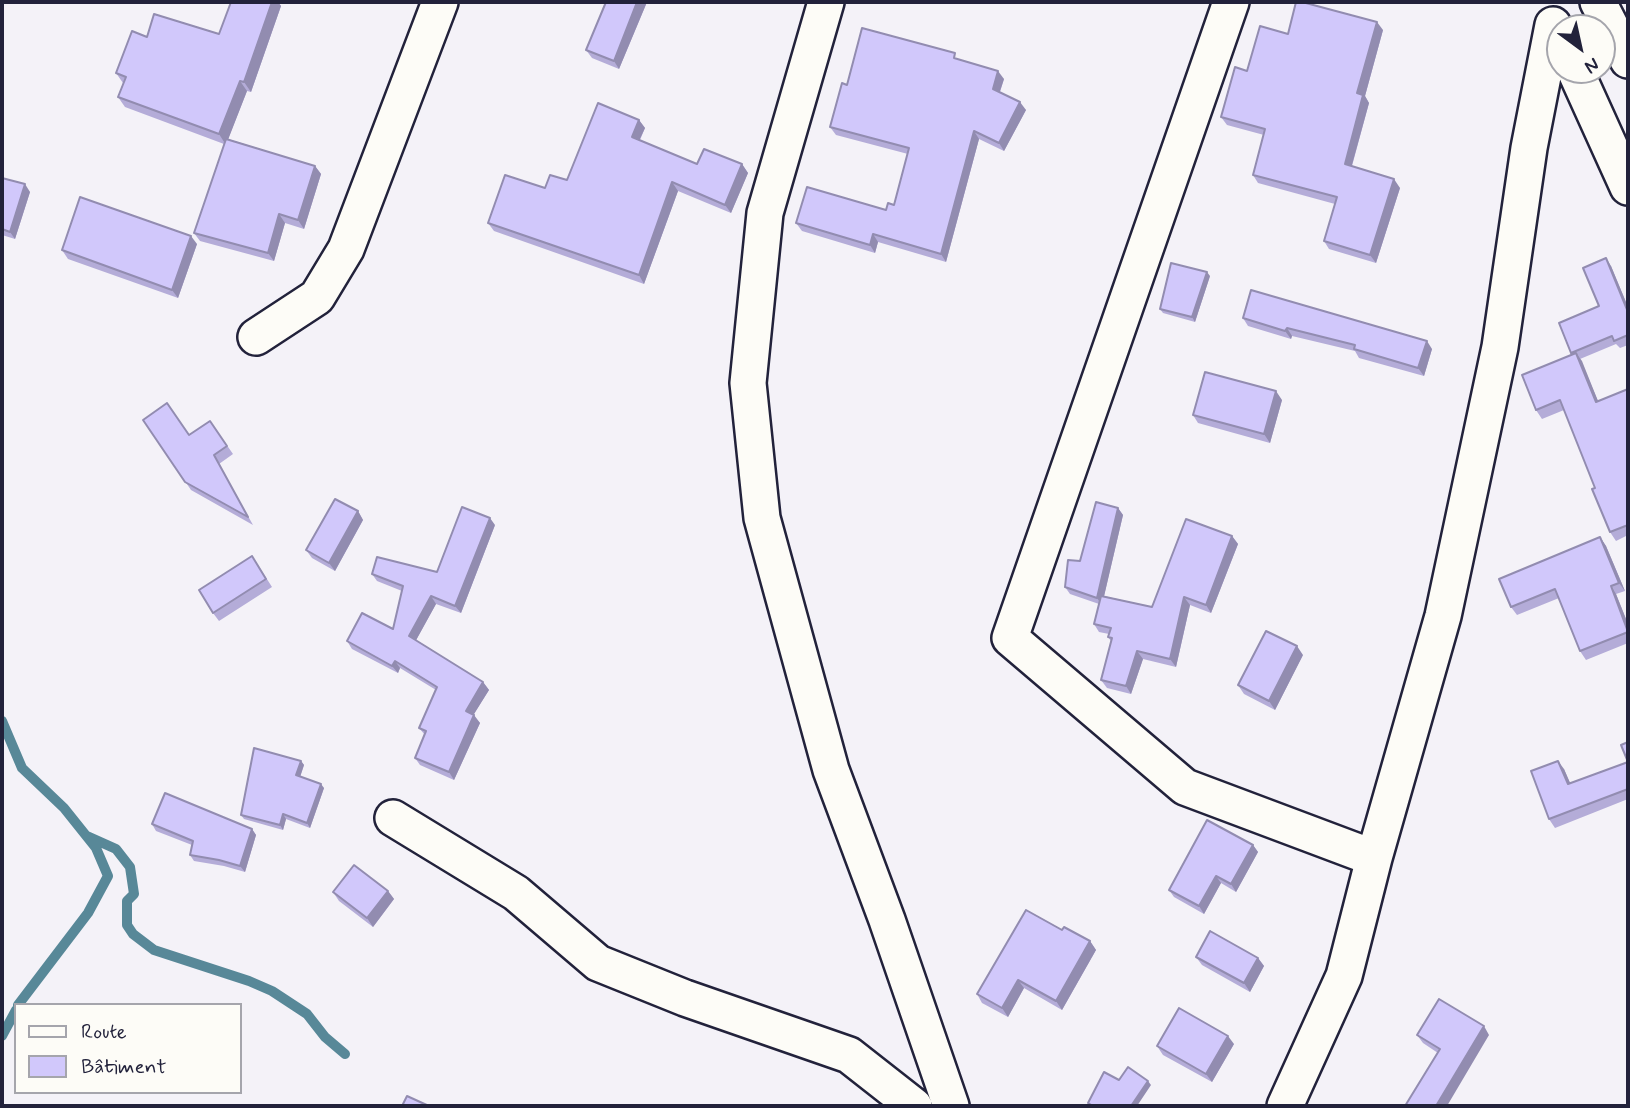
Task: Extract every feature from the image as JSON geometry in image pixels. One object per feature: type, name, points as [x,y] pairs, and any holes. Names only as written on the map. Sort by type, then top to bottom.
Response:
[{"type":"street","points":[[256,337],[317,297],[346,249],[440,2]]},
{"type":"street","points":[[826,2],[765,213],[748,383],[762,518],[831,770],[951,1106]]},
{"type":"street","points":[[1231,2],[1010,638],[1185,787],[1374,858]]},
{"type":"street","points":[[1598,2],[1628,60]]},
{"type":"street","points":[[1285,1106],[1344,976],[1374,858],[1443,617],[1500,347],[1529,148],[1546,55]]},
{"type":"street","points":[[1581,84],[1628,187]]},
{"type":"street","points":[[393,818],[516,893],[598,963],[685,998],[849,1055],[914,1106]]},
{"type":"building","points":[[231,2],[272,2],[244,82],[240,81],[219,134],[118,97],[126,77],[116,73],[132,31],[147,37],[154,14],[219,34]]},
{"type":"building","points":[[606,2],[637,2],[614,61],[586,50]]},
{"type":"building","points":[[1296,2],[1377,22],[1357,93],[1363,95],[1345,164],[1394,179],[1370,255],[1324,241],[1337,197],[1253,175],[1265,129],[1221,117],[1235,67],[1247,71],[1260,26],[1288,34]]},
{"type":"building","points":[[862,28],[955,53],[954,58],[998,71],[993,89],[1020,102],[999,143],[974,131],[941,254],[873,234],[870,245],[796,223],[807,187],[886,210],[888,203],[894,205],[909,148],[830,127],[842,83],[847,85]]},
{"type":"building","points":[[598,103],[639,120],[632,137],[697,164],[704,149],[742,164],[725,205],[672,182],[639,275],[488,223],[505,175],[545,188],[550,175],[567,180]]},
{"type":"building","points":[[226,139],[315,166],[298,220],[279,214],[268,253],[194,233]]},
{"type":"building","points":[[2,178],[25,184],[10,232],[2,229]]},
{"type":"building","points":[[80,197],[191,236],[172,290],[62,250]]},
{"type":"building","points":[[1606,258],[1628,312],[1628,335],[1614,341],[1612,336],[1571,353],[1559,323],[1599,306],[1583,268]]},
{"type":"building","points":[[1171,263],[1207,272],[1192,317],[1160,309]]},
{"type":"building","points":[[1251,290],[1427,341],[1418,368],[1354,349],[1355,345],[1287,328],[1285,331],[1243,318]]},
{"type":"building","points":[[1576,353],[1596,402],[1628,389],[1628,525],[1610,532],[1560,400],[1536,410],[1522,375]]},
{"type":"building","points":[[1205,372],[1276,391],[1264,434],[1193,415]]},
{"type":"building","points":[[167,403],[189,435],[210,421],[227,446],[214,455],[248,517],[185,482],[143,420]]},
{"type":"building","points":[[335,499],[358,511],[329,563],[306,550]]},
{"type":"building","points":[[1096,502],[1118,508],[1097,598],[1065,587],[1068,560],[1080,561]]},
{"type":"building","points":[[462,507],[490,518],[455,606],[431,596],[409,636],[483,682],[466,711],[474,715],[449,772],[415,758],[426,731],[419,728],[437,687],[395,661],[392,666],[347,641],[362,613],[393,629],[403,586],[372,574],[377,557],[437,572]]},
{"type":"building","points":[[1186,519],[1232,536],[1206,605],[1184,597],[1170,659],[1137,651],[1126,686],[1101,680],[1112,638],[1108,637],[1111,628],[1094,624],[1101,596],[1152,607]]},
{"type":"building","points":[[1600,537],[1619,583],[1611,586],[1628,632],[1580,651],[1555,589],[1511,607],[1499,579]]},
{"type":"building","points":[[252,556],[266,579],[213,613],[199,590]]},
{"type":"building","points":[[1266,631],[1297,646],[1269,701],[1238,685]]},
{"type":"building","points":[[1628,742],[1628,762],[1621,745]]},
{"type":"building","points":[[254,748],[301,761],[296,775],[321,784],[307,823],[283,814],[280,825],[241,815]]},
{"type":"building","points":[[1558,761],[1568,784],[1628,762],[1628,789],[1549,819],[1531,771]]},
{"type":"building","points":[[165,793],[252,829],[240,866],[190,855],[193,841],[152,824]]},
{"type":"building","points":[[1207,820],[1253,845],[1231,884],[1216,876],[1199,906],[1169,890]]},
{"type":"building","points":[[354,865],[388,891],[367,918],[333,892]]},
{"type":"building","points":[[1026,910],[1062,930],[1064,927],[1090,941],[1056,1001],[1018,980],[1002,1008],[977,994]]},
{"type":"building","points":[[1210,931],[1258,958],[1244,983],[1196,957]]},
{"type":"building","points":[[1439,999],[1484,1026],[1436,1106],[1405,1106],[1440,1049],[1417,1035]]},
{"type":"building","points":[[1179,1008],[1228,1036],[1206,1074],[1157,1046]]},
{"type":"building","points":[[1128,1067],[1148,1081],[1131,1106],[1093,1106],[1088,1103],[1104,1072],[1119,1080]]},
{"type":"building","points":[[407,1096],[429,1106],[402,1106]]},
{"type":"waterway","points":[[2,721],[22,768],[64,808],[96,848],[108,876],[88,913],[20,1003]]},
{"type":"waterway","points":[[87,836],[116,849],[130,867],[134,894],[127,901],[127,925],[133,934],[154,950],[272,991],[307,1014],[325,1037],[345,1054]]},
{"type":"waterway","points":[[2,1036],[14,1014]]}]
